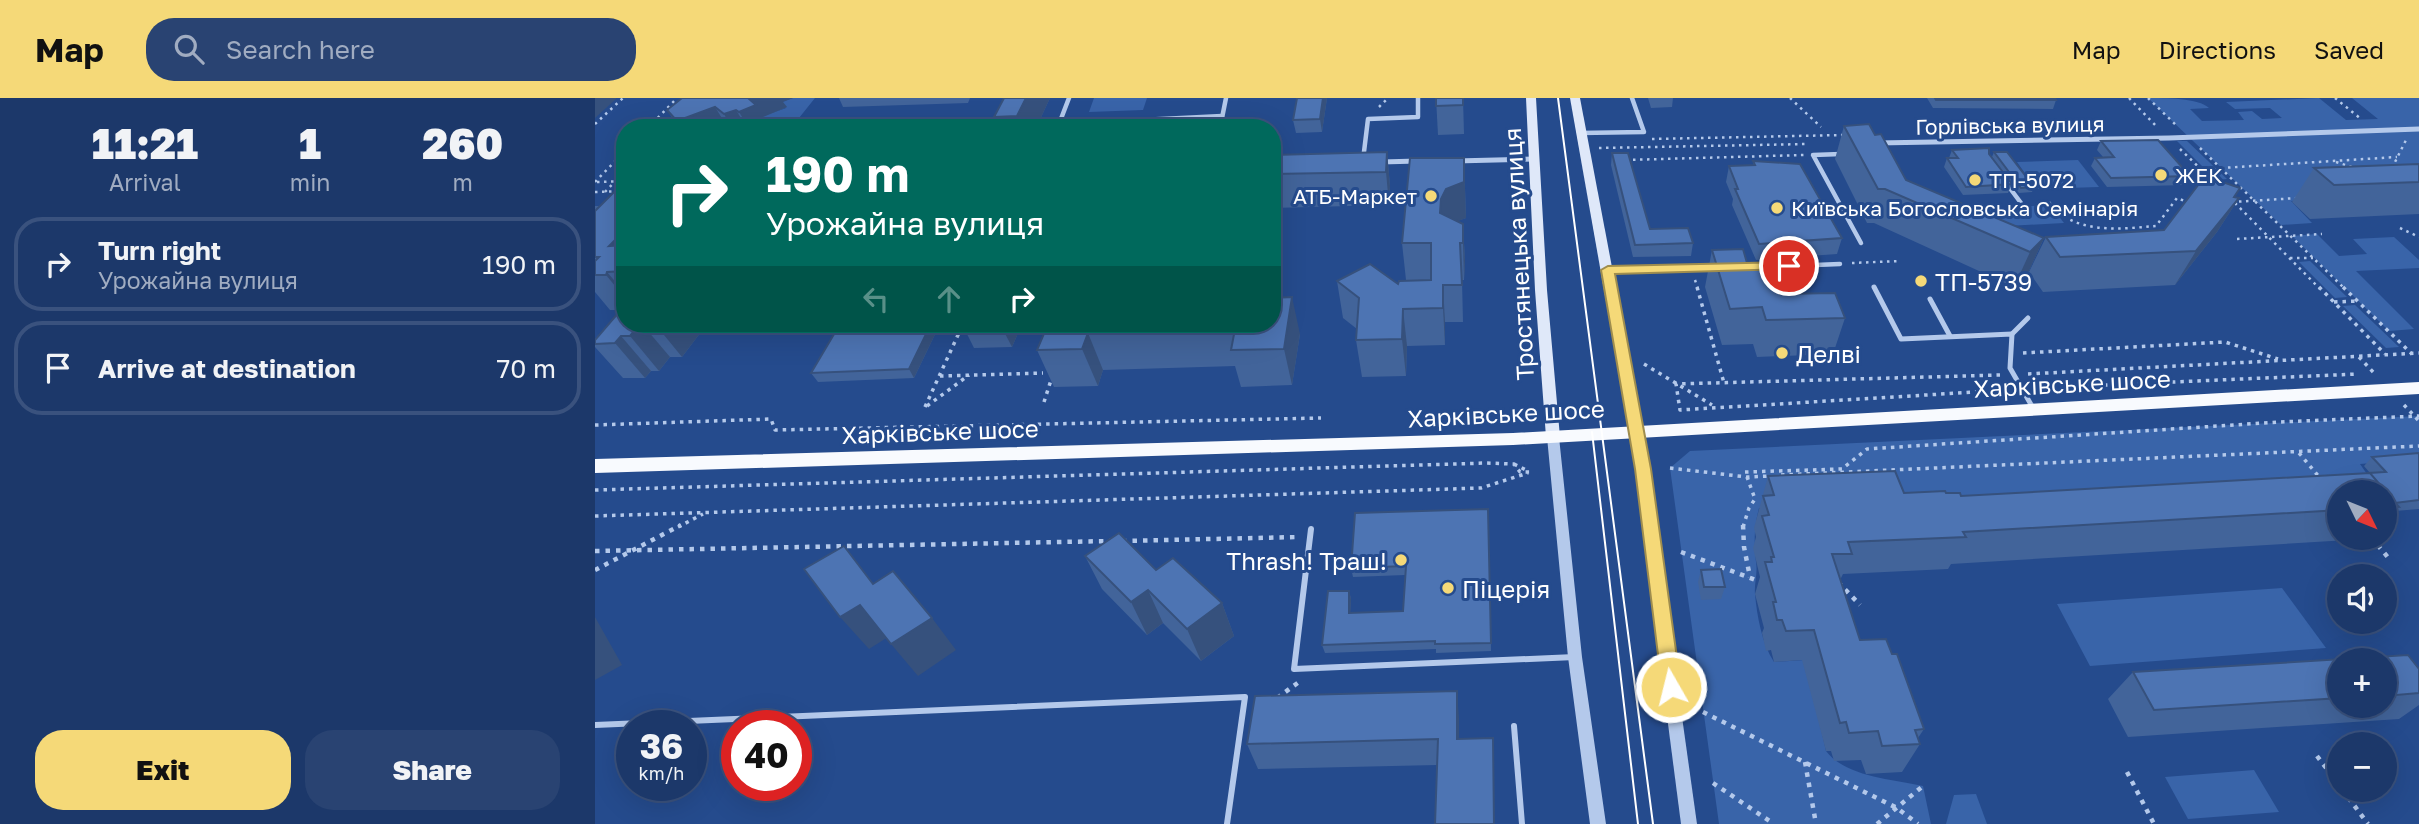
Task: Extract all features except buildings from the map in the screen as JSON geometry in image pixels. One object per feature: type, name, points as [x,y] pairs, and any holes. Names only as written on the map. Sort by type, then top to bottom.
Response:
[{"type":"main road","name":"Тростянецька вулиця","points":[[1531,98],[1542,304],[1553,437]]},
{"type":"main road","points":[[1575,98],[1636,430]]},
{"type":"main road","name":"Харківське шосе","points":[[595,466],[1394,444],[2419,388]]},
{"type":"street","name":"Горлівська вулиця","points":[[1869,143],[2169,138],[2419,129]]},
{"type":"street","points":[[1447,161],[1535,159]]},
{"type":"street","points":[[1350,163],[1433,161]]},
{"type":"street","points":[[1636,430],[1689,824]]},
{"type":"street","name":"Тростянецька вулиця","points":[[1553,437],[1575,657],[1598,824]]},
{"type":"lane","points":[[1061,119],[1069,98]]},
{"type":"lane","points":[[1222,119],[1226,98]]},
{"type":"lane","points":[[1363,163],[1368,119],[1418,117],[1417,98]]},
{"type":"lane","points":[[1580,133],[1644,132],[1632,98]]},
{"type":"lane","points":[[1161,119],[1222,116]]},
{"type":"lane","points":[[1849,153],[1813,155],[1861,243]]},
{"type":"lane","points":[[2005,182],[2021,203]]},
{"type":"lane","points":[[1763,267],[1840,264]]},
{"type":"lane","points":[[1608,270],[1723,268]]},
{"type":"lane","points":[[1874,287],[1901,339],[2012,334]]},
{"type":"lane","points":[[1930,299],[1950,336]]},
{"type":"lane","points":[[2028,318],[2012,334],[2010,368],[2035,410]]},
{"type":"lane","points":[[1310,533],[1294,669],[1575,657]]},
{"type":"lane","points":[[595,725],[1245,697],[1227,824]]},
{"type":"lane","points":[[1514,726],[1522,824]]},
{"type":"path","points":[[595,124],[623,98]]},
{"type":"path","points":[[657,119],[677,98]]},
{"type":"path","points":[[1790,98],[1821,127]]},
{"type":"path","points":[[2129,98],[2215,184]]},
{"type":"path","points":[[2148,98],[2412,354]]},
{"type":"path","points":[[2335,98],[2366,123]]},
{"type":"path","points":[[2387,178],[2411,129]]},
{"type":"path","points":[[1602,148],[1816,144]]},
{"type":"path","points":[[1618,161],[1813,155]]},
{"type":"path","points":[[2221,168],[2397,158]]},
{"type":"path","points":[[595,182],[616,160]]},
{"type":"path","points":[[2332,161],[2354,168]]},
{"type":"path","points":[[595,182],[615,181]]},
{"type":"path","points":[[605,192],[615,181]]},
{"type":"path","points":[[2226,183],[2236,183]]},
{"type":"path","points":[[595,192],[616,191]]},
{"type":"path","points":[[2225,193],[2386,355]]},
{"type":"path","points":[[2221,203],[2311,197]]},
{"type":"path","points":[[2049,202],[2059,215],[2105,230],[2156,226],[2177,198],[2195,205]]},
{"type":"path","points":[[2400,228],[2419,237]]},
{"type":"path","points":[[2237,239],[2322,234]]},
{"type":"path","points":[[2290,258],[2314,258]]},
{"type":"path","points":[[1840,264],[1900,261]]},
{"type":"path","points":[[1691,268],[1724,383]]},
{"type":"path","points":[[2334,302],[2358,301]]},
{"type":"path","points":[[959,333],[925,407],[969,375]]},
{"type":"path","points":[[2011,354],[2225,342],[2283,361]]},
{"type":"path","points":[[1676,384],[2014,374],[2419,354]]},
{"type":"path","points":[[1676,384],[1680,410],[2022,389],[2376,373],[2359,357]]},
{"type":"path","points":[[1644,364],[1714,406]]},
{"type":"path","points":[[1044,402],[1055,369]]},
{"type":"path","points":[[940,376],[1043,373]]},
{"type":"path","points":[[1746,474],[1842,468],[1867,449],[2279,422],[2419,416]]},
{"type":"path","points":[[595,425],[771,419],[775,430],[1321,418]]},
{"type":"path","points":[[1669,468],[1746,474],[2419,446]]},
{"type":"path","points":[[2299,453],[2327,486]]},
{"type":"path","points":[[595,490],[1514,464],[1520,472],[1529,472],[1481,488],[595,516]]},
{"type":"path","points":[[1746,474],[1755,499],[1747,509],[1741,534],[1750,578]]},
{"type":"path","points":[[595,570],[705,513]]},
{"type":"path","points":[[595,551],[1310,533]]},
{"type":"path","points":[[2382,550],[2391,561]]},
{"type":"path","points":[[1681,552],[1767,584]]},
{"type":"path","points":[[1837,580],[1860,605]]},
{"type":"path","points":[[1274,700],[1317,668]]},
{"type":"path","points":[[1703,712],[1897,808],[1918,824]]},
{"type":"path","points":[[2317,756],[2327,769]]},
{"type":"path","points":[[1805,762],[1816,824]]},
{"type":"path","points":[[2127,772],[2154,824]]},
{"type":"path","points":[[1713,783],[1774,824]]},
{"type":"path","points":[[1877,824],[1923,786]]},
{"type":"path","points":[[2352,802],[2368,824]]},
{"type":"shaded area","points":[[793,98],[815,98],[798,119],[758,118],[786,108],[781,102]]},
{"type":"shaded area","points":[[1094,98],[1147,98],[1143,110],[1089,112]]},
{"type":"shaded area","points":[[2148,98],[2197,102],[2209,108],[2190,109],[2202,121],[2244,120],[2238,112],[2252,111],[2262,119],[2282,118],[2270,108],[2235,109],[2226,102],[2319,98],[2346,120],[2378,119],[2352,98],[2419,98],[2419,168],[2405,196],[2291,201],[2312,223],[2281,225]]},
{"type":"shaded area","points":[[2177,141],[2187,141],[2227,179],[2216,180]]},
{"type":"shaded area","points":[[2078,160],[2099,187],[2036,189],[2017,162]]},
{"type":"shaded area","points":[[2050,205],[2064,223],[1989,227],[1977,209]]},
{"type":"shaded area","points":[[2317,234],[2339,256],[2367,254],[2353,239],[2394,237],[2419,260],[2419,268],[2356,271],[2414,329],[2389,331],[2292,236]]},
{"type":"shaded area","points":[[2310,261],[2347,297],[2335,298],[2299,262]]},
{"type":"shaded area","points":[[2355,305],[2399,347],[2386,348],[2343,306]]},
{"type":"shaded area","points":[[2419,416],[2419,459],[2360,464],[2369,477],[1759,508],[1755,535],[1755,594],[1761,630],[1770,655],[1774,662],[1805,660],[1826,751],[1835,760],[1857,772],[1923,786],[1931,824],[1719,824],[1670,468],[1690,451]]},
{"type":"shaded area","points":[[2282,588],[2326,648],[2090,666],[2057,604]]},
{"type":"shaded area","points":[[2254,770],[2279,812],[2188,819],[2165,777]]},
{"type":"shaded area","points":[[1976,794],[1987,824],[1946,824],[1954,795]]},
{"type":"tram line","points":[[1558,98],[1653,824]]},
{"type":"tram line","points":[[1592,432],[1638,824]]},
{"type":"place","name":"ЖЕК","points":[[2161,175]]},
{"type":"place","name":"ТП-5072","points":[[1975,180]]},
{"type":"place","name":"АТБ-Маркет","points":[[1431,196]]},
{"type":"place","name":"Київська Богословська Семінарія","points":[[1777,208]]},
{"type":"place","name":"ТП-5739","points":[[1921,281]]},
{"type":"place","name":"Делві","points":[[1782,353]]},
{"type":"place","name":"Thrash! Траш!","points":[[1401,560]]},
{"type":"place","name":"Піцерія","points":[[1448,588]]},
{"type":"route","points":[[1671,687],[1643,469],[1608,270],[1789,266]]}]
